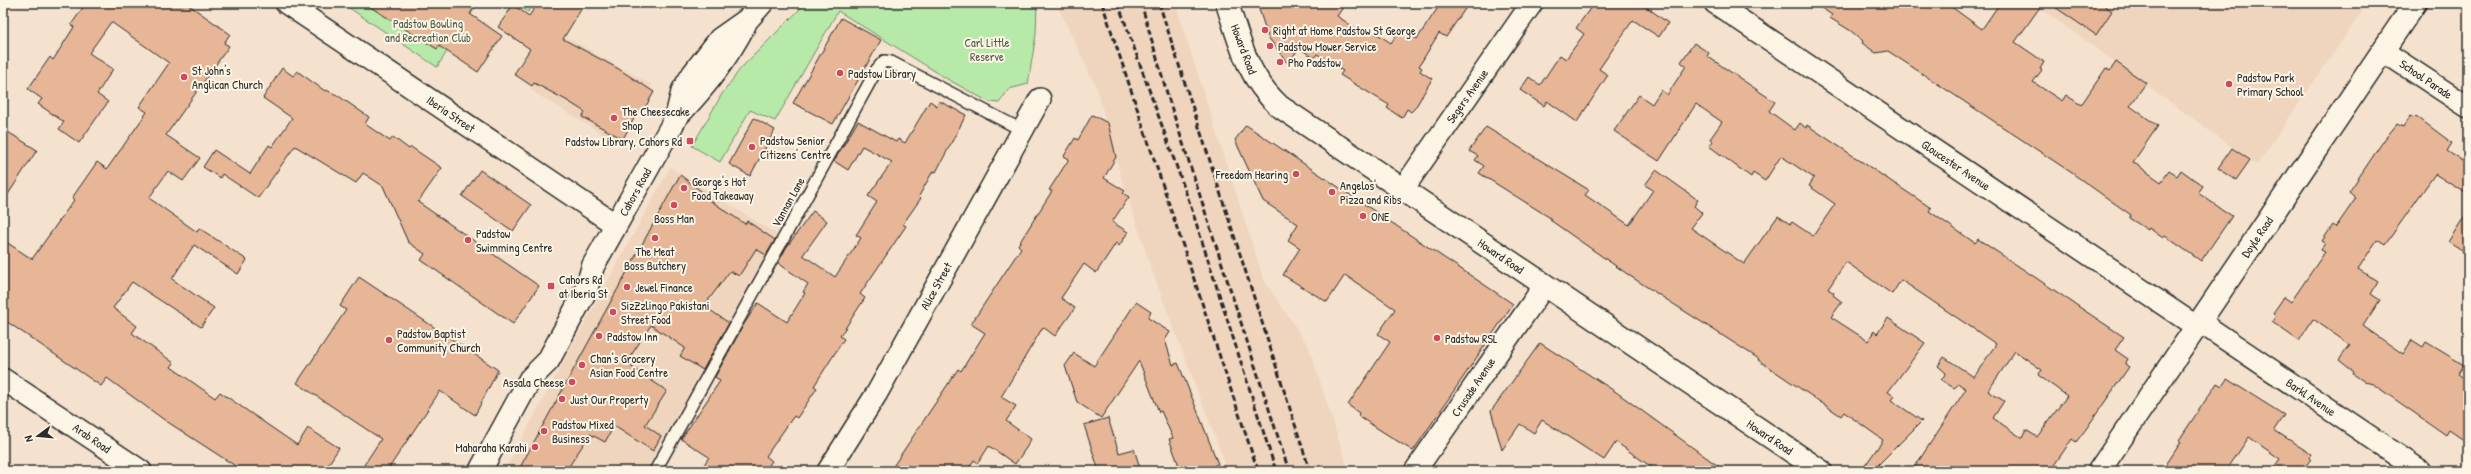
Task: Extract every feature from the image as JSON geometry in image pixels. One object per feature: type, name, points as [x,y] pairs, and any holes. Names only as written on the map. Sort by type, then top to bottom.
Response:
[{"type":"street","name":"Iberia Street","points":[[286,3],[616,225]]},
{"type":"street","name":"Cahors Road","points":[[480,471],[530,379],[537,354],[575,284],[593,266],[676,118],[683,90],[693,74],[720,39],[747,20],[762,3]]},
{"type":"street","name":"Howard Road","points":[[1227,3],[1245,58],[1256,82],[1265,93],[1295,116],[1821,471]]},
{"type":"street","name":"Segers Avenue","points":[[1403,189],[1532,3]]},
{"type":"street","name":"Gloucester Avenue","points":[[1715,3],[2198,325]]},
{"type":"street","name":"Doyle Road","points":[[2098,471],[2415,3]]},
{"type":"street","name":"School Parade","points":[[2383,50],[2468,107]]},
{"type":"street","name":"Alice Street","points":[[828,471],[877,393],[1040,99]]},
{"type":"street","name":"Crusade Avenue","points":[[1415,471],[1545,285]]},
{"type":"street","name":"Barkl Avenue","points":[[2198,325],[2421,471]]},
{"type":"street","name":"Arab Road","points":[[3,378],[141,471]]},
{"type":"lane","name":"Vannan Lane","points":[[655,471],[842,130],[877,69],[884,61],[891,62],[1022,130]]},
{"type":"shaded area","points":[[1056,3],[1175,3],[1264,280],[1309,347],[1349,471],[1228,471],[1153,274],[1116,161],[1097,89]]},
{"type":"shaded area","name":"Padstow Park Primary School","points":[[2033,3],[2368,3],[2257,165]]},
{"type":"shaded area","points":[[566,37],[652,85],[619,144],[530,90]]},
{"type":"shaded area","points":[[670,167],[777,234],[646,471],[504,471]]},
{"type":"green space","name":"Padstow Bowling and Recreation Club","points":[[342,3],[478,3],[437,67]]},
{"type":"green space","points":[[513,3],[533,3],[528,12]]},
{"type":"green space","name":"Carl Little Reserve","points":[[806,3],[1037,3],[1036,34],[1028,84],[1009,89],[999,103],[989,102],[949,80],[838,11],[775,121],[750,110],[720,162],[692,146],[722,94],[741,68]]},
{"type":"building","points":[[86,3],[186,3],[230,34],[224,43],[229,46],[166,135],[200,158],[183,181],[168,171],[149,198],[197,232],[199,228],[247,260],[238,274],[194,245],[172,279],[214,308],[201,327],[132,282],[113,308],[137,326],[132,333],[174,363],[171,367],[215,398],[220,392],[297,445],[308,428],[339,448],[324,471],[243,471],[163,419],[107,378],[101,386],[3,319],[3,240],[32,259],[74,200],[72,198],[97,162],[107,169],[147,112],[139,107],[169,63],[111,22],[89,53],[113,69],[97,94],[108,102],[79,143],[59,129],[64,122],[38,104],[42,99],[28,89],[50,57],[53,60],[74,27],[71,25]]},
{"type":"building","name":"Padstow Bowling and Recreation Club","points":[[364,3],[477,3],[470,14],[502,36],[478,72],[439,46],[437,49]]},
{"type":"building","points":[[538,3],[585,3],[563,39],[617,68],[654,92],[642,113],[638,111],[623,139],[582,117],[585,112],[566,100],[534,83],[532,86],[514,74],[530,49],[498,27],[513,5],[529,16]]},
{"type":"building","points":[[1257,3],[1346,3],[1337,16],[1364,34],[1368,28],[1391,43],[1401,28],[1417,39],[1441,3],[1469,3],[1446,37],[1439,33],[1419,66],[1422,68],[1420,71],[1432,79],[1415,108],[1411,112],[1407,109],[1402,118],[1387,108],[1389,105],[1340,75],[1343,71],[1317,54],[1314,58],[1299,48],[1288,64],[1268,37]]},
{"type":"building","points":[[1594,3],[1645,3],[1644,5],[1668,23],[1659,37],[1633,20],[1599,69],[1608,75],[1577,122],[1547,101],[1544,106],[1520,90],[1529,77],[1540,85],[1560,55],[1566,59],[1584,34],[1576,28]]},
{"type":"building","points":[[1814,3],[1946,3],[1982,29],[2000,3],[2043,3],[2015,42],[2044,62],[2040,69],[2042,70],[2033,82],[2062,101],[2066,95],[2081,105],[2106,68],[2110,71],[2116,62],[2146,83],[2130,106],[2158,126],[2133,162],[2161,182],[2169,171],[2177,176],[2181,170],[2203,186],[2198,193],[2232,216],[2201,261],[2165,236],[2163,238],[2149,228],[2148,230],[2129,218],[2131,215],[2069,171],[1888,51],[1876,53],[1862,43],[1863,41],[1851,31],[1830,18],[1832,15]]},
{"type":"building","points":[[2049,3],[2101,3],[2112,11],[2096,35]]},
{"type":"building","points":[[841,18],[881,40],[833,124],[793,103]]},
{"type":"building","points":[[1694,43],[1709,53],[1707,56],[1775,102],[1769,111],[1795,130],[1800,123],[1806,128],[1807,125],[1931,208],[1929,211],[1975,243],[1978,239],[2124,337],[2115,350],[2128,359],[2125,364],[2129,367],[2086,429],[2076,442],[2072,439],[2050,471],[1912,471],[1966,389],[1959,384],[1954,388],[1941,380],[1946,373],[1938,366],[1944,357],[1974,377],[1996,344],[1901,280],[1892,294],[1846,262],[1828,289],[1842,302],[1831,317],[1868,341],[1874,331],[1877,334],[1888,318],[1925,343],[1888,392],[1894,396],[1891,400],[1922,421],[1872,471],[1869,471],[1864,467],[1883,440],[1844,412],[1841,416],[1758,360],[1759,359],[1633,278],[1550,220],[1552,219],[1479,173],[1484,166],[1475,160],[1478,156],[1469,151],[1486,127],[1589,190],[1585,195],[1629,225],[1653,190],[1645,185],[1656,170],[1698,200],[1694,206],[1702,213],[1691,228],[1744,264],[1778,216],[1790,224],[1792,222],[1813,236],[1835,204],[1809,186],[1814,178],[1781,156],[1765,181],[1753,173],[1751,177],[1709,146],[1713,141],[1710,139],[1722,122],[1696,104],[1659,161],[1614,131],[1639,95],[1652,104],[1661,90],[1667,95],[1686,66],[1681,62]],"holes":[[[2015,351],[2042,370],[2038,375],[2067,396],[2037,437],[2026,430],[2022,438],[1993,418],[2004,401],[1988,391]]]},
{"type":"building","points":[[282,68],[293,76],[297,71],[325,91],[326,90],[337,95],[369,117],[365,124],[390,141],[393,137],[409,149],[411,147],[442,168],[418,202],[539,286],[513,324],[421,260],[425,254],[408,242],[383,186],[363,173],[356,183],[295,146],[258,198],[222,174],[220,178],[203,167],[214,150],[250,174],[269,145],[272,147],[292,118],[263,98]]},
{"type":"building","points":[[930,101],[937,106],[939,101],[966,115],[936,172],[933,171],[919,196],[921,198],[903,224],[906,226],[860,294],[865,298],[840,336],[844,339],[814,386],[817,388],[797,418],[794,416],[766,456],[772,461],[765,471],[700,471],[709,457],[681,439],[720,381],[715,377],[744,324],[758,303],[787,322],[805,293],[803,292],[808,284],[778,263],[786,248],[813,211],[827,221],[803,255],[835,277],[861,238],[856,235],[877,202],[868,196],[892,162],[862,146],[848,170],[834,161],[858,121],[896,142],[898,139],[905,143]]},
{"type":"building","points":[[1092,115],[1108,123],[1116,157],[1104,178],[1125,191],[1123,193],[1129,197],[1112,222],[1128,232],[1119,246],[1116,243],[1096,273],[1084,264],[1061,298],[1075,308],[1055,336],[1043,327],[1001,397],[1016,406],[1006,421],[1031,439],[1026,448],[1015,464],[989,446],[978,463],[974,460],[967,471],[890,471],[958,369],[961,371],[985,333],[971,324],[1021,248],[1018,245],[1052,191],[1049,190],[1069,159],[1064,156],[1075,138],[1078,140]]},
{"type":"building","points":[[2410,116],[2414,118],[2416,116],[2452,143],[2447,151],[2468,165],[2468,195],[2435,174],[2385,245],[2377,240],[2358,269],[2378,282],[2371,294],[2380,300],[2363,326],[2403,354],[2412,340],[2423,347],[2426,342],[2464,365],[2458,374],[2468,381],[2468,443],[2449,430],[2446,435],[2373,384],[2365,382],[2353,374],[2354,372],[2339,360],[2350,345],[2313,319],[2299,341],[2272,322],[2276,315],[2273,313],[2284,297],[2291,302],[2325,252],[2321,250],[2325,243],[2322,241],[2333,225],[2336,227],[2356,198],[2349,192],[2384,140],[2397,124],[2403,127]]},
{"type":"building","name":"Padstow Senior Citizens' Centre","points":[[754,118],[775,130],[750,176],[729,164]]},
{"type":"building","name":"Padstow RSL","points":[[1246,125],[1513,304],[1413,451],[1358,416],[1359,413],[1348,405],[1390,342],[1378,334],[1395,309],[1345,275],[1327,302],[1283,275],[1300,248],[1288,240],[1298,224],[1263,201],[1235,140]]},
{"type":"building","points":[[3,129],[37,150],[3,202]]},
{"type":"building","points":[[2232,148],[2250,160],[2236,180],[2218,168]]},
{"type":"building","points":[[480,170],[531,205],[513,231],[462,196]]},
{"type":"building","points":[[680,175],[709,197],[708,199],[745,224],[747,221],[775,240],[766,255],[756,249],[739,276],[730,271],[704,306],[729,323],[703,370],[680,356],[685,348],[651,325],[626,363],[667,391],[645,425],[661,436],[653,451],[614,426],[605,442],[590,434],[566,471],[518,471]]},
{"type":"building","points":[[2468,211],[2468,255],[2448,242]]},
{"type":"building","name":"Padstow Baptist Community Church","points":[[359,277],[498,370],[475,415],[440,391],[387,471],[373,471],[364,465],[381,439],[297,383],[346,310],[340,306]]},
{"type":"building","points":[[1136,302],[1151,312],[1148,318],[1170,332],[1165,340],[1173,365],[1178,363],[1199,415],[1218,464],[1213,466],[1215,471],[1181,471],[1169,439],[1173,438],[1161,411],[1159,412],[1139,361],[1101,418],[1077,402],[1065,366],[1074,353],[1094,366]]},
{"type":"building","points":[[1540,343],[1616,392],[1725,471],[1657,471],[1616,442],[1604,460],[1542,420],[1534,433],[1520,424],[1502,450],[1491,411]]},
{"type":"building","points":[[2227,379],[2284,415],[2274,430],[2311,454],[2309,457],[2311,459],[2302,471],[2271,471],[2280,459],[2249,437],[2226,471],[2162,471],[2181,442],[2179,440],[2217,383],[2222,386]]},
{"type":"building","points":[[1108,418],[1119,453],[1134,449],[1141,471],[1099,471],[1084,425]]},
{"type":"railway","points":[[1102,3],[1258,471]]},
{"type":"railway","points":[[1118,3],[1190,204],[1276,471]]},
{"type":"railway","points":[[1141,3],[1169,100],[1289,471]]},
{"type":"railway","points":[[1159,3],[1310,471]]},
{"type":"place","name":"Right at Home Padstow St George","points":[[1265,30]]},
{"type":"place","name":"Padstow Mower Service","points":[[1270,46]]},
{"type":"place","name":"Pho Padstow","points":[[1280,62]]},
{"type":"place","name":"Padstow Library","points":[[840,73]]},
{"type":"place","name":"St John's Anglican Church","points":[[184,77]]},
{"type":"place","name":"Padstow Park Primary School","points":[[2229,84]]},
{"type":"place","name":"The Cheesecake Shop","points":[[614,118]]},
{"type":"place","name":"Padstow Library, Cahors Rd","points":[[690,141]]},
{"type":"place","name":"Padstow Senior Citizens' Centre","points":[[752,147]]},
{"type":"place","name":"Freedom Hearing","points":[[1296,174]]},
{"type":"place","name":"George's Hot Food Takeaway","points":[[684,188]]},
{"type":"place","name":"Angelos' Pizza and Ribs","points":[[1332,192]]},
{"type":"place","name":"Boss Man","points":[[674,205]]},
{"type":"place","name":"ONE","points":[[1363,216]]},
{"type":"place","name":"The Meat Boss Butchery","points":[[655,238]]},
{"type":"place","name":"Padstow Swimming Centre","points":[[468,240]]},
{"type":"place","name":"Cahors Rd at Iberia St","points":[[551,286]]},
{"type":"place","name":"Jewel Finance","points":[[627,287]]},
{"type":"place","name":"SizZzlingo Pakistani Street Food","points":[[613,312]]},
{"type":"place","name":"Padstow Inn","points":[[599,336]]},
{"type":"place","name":"Padstow RSL","points":[[1437,338]]},
{"type":"place","name":"Padstow Baptist Community Church","points":[[389,340]]},
{"type":"place","name":"Chan's Grocery Asian Food Centre","points":[[582,365]]},
{"type":"place","name":"Assala Cheese","points":[[572,382]]},
{"type":"place","name":"Just Our Property","points":[[562,399]]},
{"type":"place","name":"Padstow Mixed Business","points":[[544,431]]},
{"type":"place","name":"Maharaha Karahi","points":[[535,447]]}]
